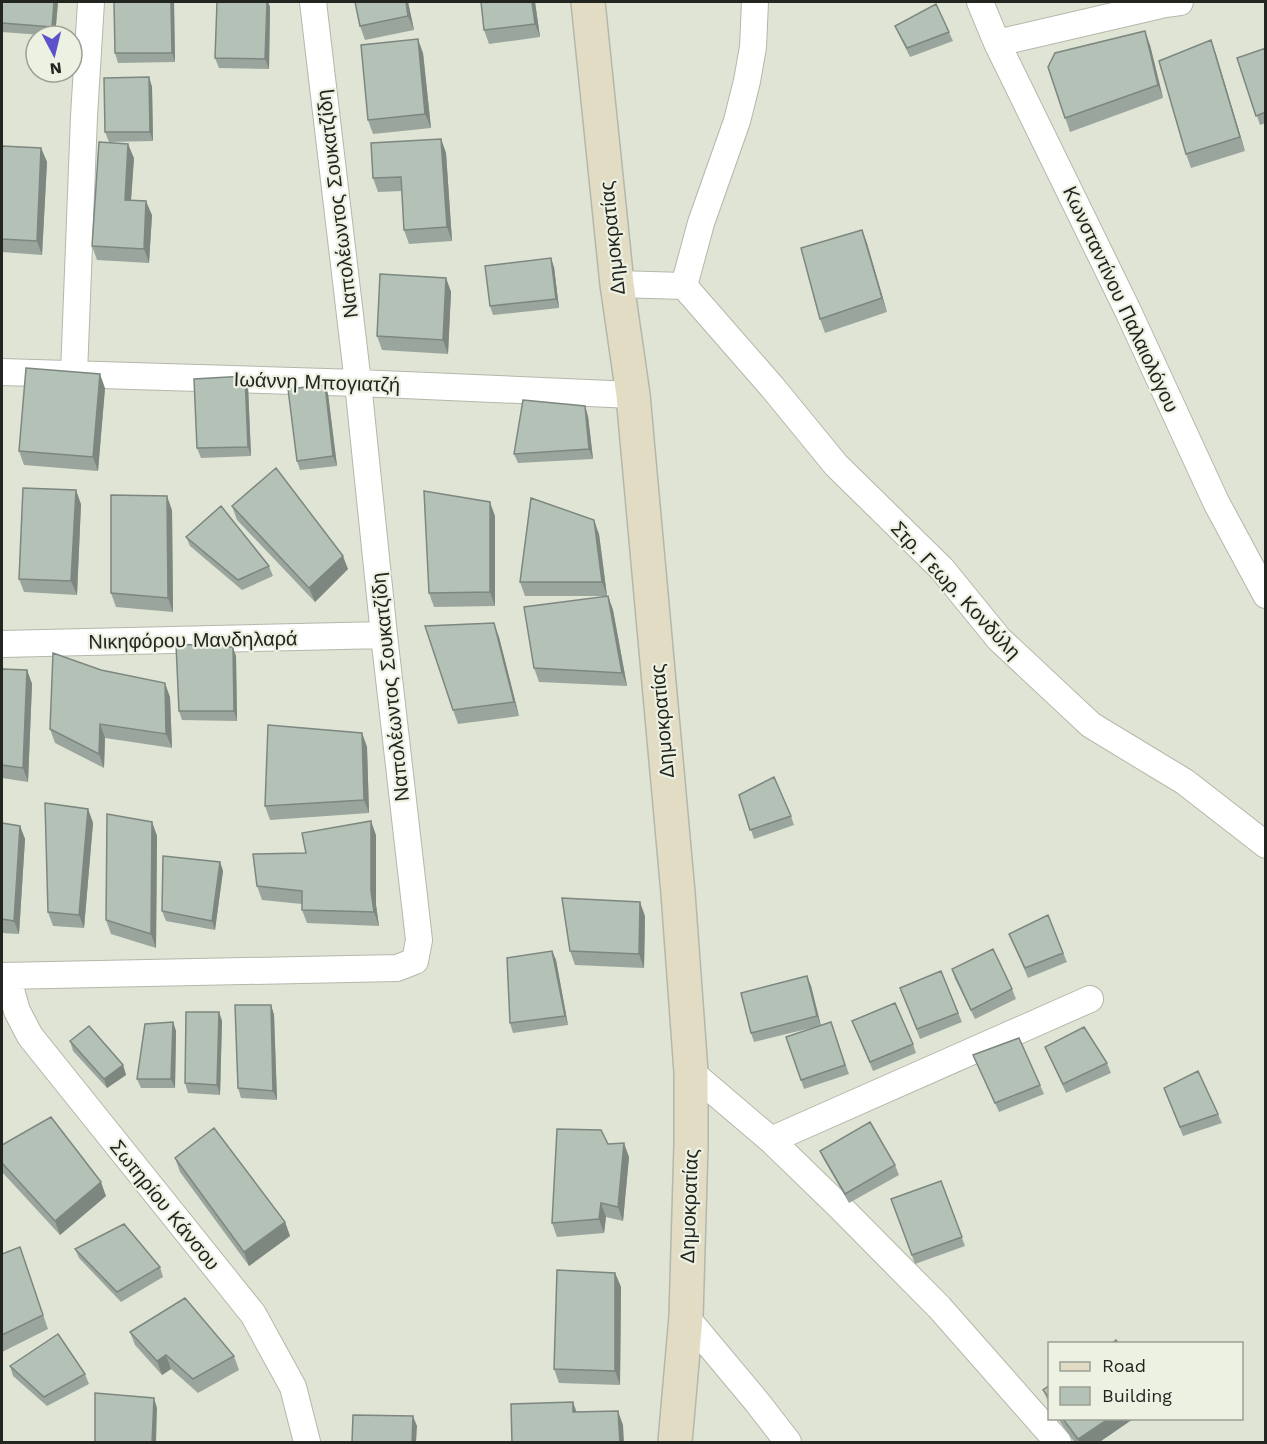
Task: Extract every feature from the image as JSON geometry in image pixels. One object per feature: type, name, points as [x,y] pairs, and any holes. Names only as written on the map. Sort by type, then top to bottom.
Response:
[{"type":"street","points":[[74,374],[91,2]]},
{"type":"street","name":"Ναπολέωντος Σουκατζίδη","points":[[4,976],[397,968],[415,961],[419,940],[358,384],[313,2]]},
{"type":"street","name":"Δημοκρατίας","points":[[588,2],[617,284],[633,395],[678,893],[691,1072],[686,1317],[675,1443]]},
{"type":"street","points":[[617,284],[684,286],[701,223],[737,121],[753,47],[755,2]]},
{"type":"street","name":"Κωνσταντίνου Παλαιολόγου","points":[[980,2],[996,43],[1128,311],[1216,502],[1266,595]]},
{"type":"street","points":[[996,43],[1180,2]]},
{"type":"street","name":"Στρ. Γεωρ. Κονδύλη","points":[[684,286],[773,388],[836,465],[942,569],[999,639],[1091,725],[1185,782],[1266,845]]},
{"type":"street","name":"Ιωάννη Μπογιατζή","points":[[2,372],[633,395]]},
{"type":"street","name":"Νικηφόρου Μανδηλαρά","points":[[2,644],[384,635]]},
{"type":"street","name":"Σωτηρίου Κάνσου","points":[[4,976],[17,1011],[30,1036],[253,1314],[293,1387],[307,1443]]},
{"type":"street","points":[[771,1140],[1090,999]]},
{"type":"street","points":[[691,1072],[771,1140],[939,1307],[1058,1443]]},
{"type":"street","points":[[686,1317],[788,1443]]},
{"type":"building","points":[[2,2],[54,2],[52,24],[2,23]]},
{"type":"building","points":[[114,2],[171,2],[172,53],[115,53]]},
{"type":"building","points":[[217,2],[267,2],[265,59],[215,58]]},
{"type":"building","points":[[355,2],[406,2],[408,16],[360,26]]},
{"type":"building","points":[[481,2],[532,2],[535,24],[484,30]]},
{"type":"building","points":[[936,4],[949,32],[907,48],[895,26]]},
{"type":"building","points":[[1145,31],[1158,85],[1065,118],[1048,67],[1055,53]]},
{"type":"building","points":[[418,39],[425,114],[368,120],[361,45]]},
{"type":"building","points":[[1211,40],[1240,137],[1186,154],[1159,61]]},
{"type":"building","points":[[1266,48],[1266,112],[1256,116],[1237,58]]},
{"type":"building","points":[[149,77],[150,132],[105,132],[104,78]]},
{"type":"building","points":[[441,139],[447,227],[404,230],[401,177],[373,178],[371,143]]},
{"type":"building","points":[[99,142],[128,144],[125,200],[146,201],[144,249],[92,246]]},
{"type":"building","points":[[2,146],[41,148],[37,241],[2,239]]},
{"type":"building","points":[[862,230],[882,298],[820,319],[801,248]]},
{"type":"building","points":[[551,258],[556,299],[490,306],[485,266]]},
{"type":"building","points":[[380,274],[446,278],[443,340],[377,336]]},
{"type":"building","points":[[26,368],[100,374],[93,457],[19,451]]},
{"type":"building","points":[[245,376],[248,447],[197,448],[194,379]]},
{"type":"building","points":[[325,385],[333,456],[297,461],[288,389]]},
{"type":"building","points":[[523,400],[585,406],[589,449],[514,454]]},
{"type":"building","points":[[276,468],[343,556],[309,588],[232,506]]},
{"type":"building","points":[[23,488],[76,490],[71,581],[19,579]]},
{"type":"building","points":[[424,491],[490,502],[490,592],[429,593]]},
{"type":"building","points":[[111,495],[167,496],[168,598],[111,593]]},
{"type":"building","points":[[531,498],[594,520],[602,582],[520,582]]},
{"type":"building","points":[[221,506],[269,566],[238,580],[186,537]]},
{"type":"building","points":[[608,596],[622,673],[534,668],[524,607]]},
{"type":"building","points":[[494,623],[514,702],[453,710],[425,626]]},
{"type":"building","points":[[176,644],[233,647],[234,711],[179,711]]},
{"type":"building","points":[[53,653],[101,670],[165,683],[166,734],[100,724],[99,754],[50,729]]},
{"type":"building","points":[[2,669],[27,670],[23,768],[2,765]]},
{"type":"building","points":[[268,725],[362,733],[364,800],[265,806]]},
{"type":"building","points":[[774,777],[791,816],[750,830],[739,795]]},
{"type":"building","points":[[45,803],[88,809],[79,915],[48,912]]},
{"type":"building","points":[[107,814],[152,822],[151,934],[106,920]]},
{"type":"building","points":[[371,821],[371,891],[374,912],[302,910],[302,891],[257,886],[253,854],[306,853],[302,833]]},
{"type":"building","points":[[2,823],[20,826],[14,921],[2,919]]},
{"type":"building","points":[[163,856],[220,862],[212,921],[162,911]]},
{"type":"building","points":[[562,898],[640,902],[639,954],[570,951]]},
{"type":"building","points":[[1048,915],[1063,953],[1025,968],[1009,934]]},
{"type":"building","points":[[993,949],[1012,989],[971,1010],[952,969]]},
{"type":"building","points":[[552,951],[565,1016],[510,1023],[507,958]]},
{"type":"building","points":[[941,971],[958,1013],[917,1029],[900,988]]},
{"type":"building","points":[[807,976],[817,1016],[751,1033],[741,993]]},
{"type":"building","points":[[895,1003],[913,1044],[870,1062],[852,1021]]},
{"type":"building","points":[[235,1005],[271,1005],[273,1091],[238,1088]]},
{"type":"building","points":[[186,1012],[219,1012],[217,1085],[185,1083]]},
{"type":"building","points":[[173,1022],[171,1079],[137,1079],[145,1024]]},
{"type":"building","points":[[831,1022],[845,1065],[801,1080],[786,1037]]},
{"type":"building","points":[[89,1026],[123,1065],[104,1079],[70,1041]]},
{"type":"building","points":[[1084,1027],[1107,1063],[1063,1084],[1045,1047]]},
{"type":"building","points":[[1019,1038],[1040,1085],[995,1103],[973,1055]]},
{"type":"building","points":[[1198,1071],[1218,1114],[1180,1127],[1164,1088]]},
{"type":"building","points":[[51,1117],[101,1182],[55,1221],[2,1163],[2,1145]]},
{"type":"building","points":[[870,1122],[895,1165],[845,1194],[820,1151]]},
{"type":"building","points":[[214,1128],[285,1222],[244,1252],[175,1158]]},
{"type":"building","points":[[557,1129],[601,1130],[608,1144],[624,1143],[618,1207],[601,1203],[599,1219],[552,1223]]},
{"type":"building","points":[[941,1181],[962,1237],[912,1255],[891,1199]]},
{"type":"building","points":[[124,1224],[160,1267],[117,1292],[75,1249]]},
{"type":"building","points":[[20,1247],[43,1315],[2,1335],[2,1254]]},
{"type":"building","points":[[557,1270],[615,1273],[615,1371],[554,1369]]},
{"type":"building","points":[[185,1298],[234,1356],[193,1379],[166,1355],[157,1361],[130,1332]]},
{"type":"building","points":[[58,1334],[85,1374],[44,1397],[10,1366]]},
{"type":"building","points":[[1048,1386],[1048,1396],[1043,1390]]},
{"type":"building","points":[[95,1393],[154,1398],[152,1443],[95,1443]]},
{"type":"building","points":[[573,1402],[573,1412],[618,1411],[620,1443],[512,1443],[511,1404]]},
{"type":"building","points":[[353,1415],[413,1416],[412,1443],[352,1443]]},
{"type":"building","points":[[1064,1420],[1106,1420],[1078,1439]]}]
